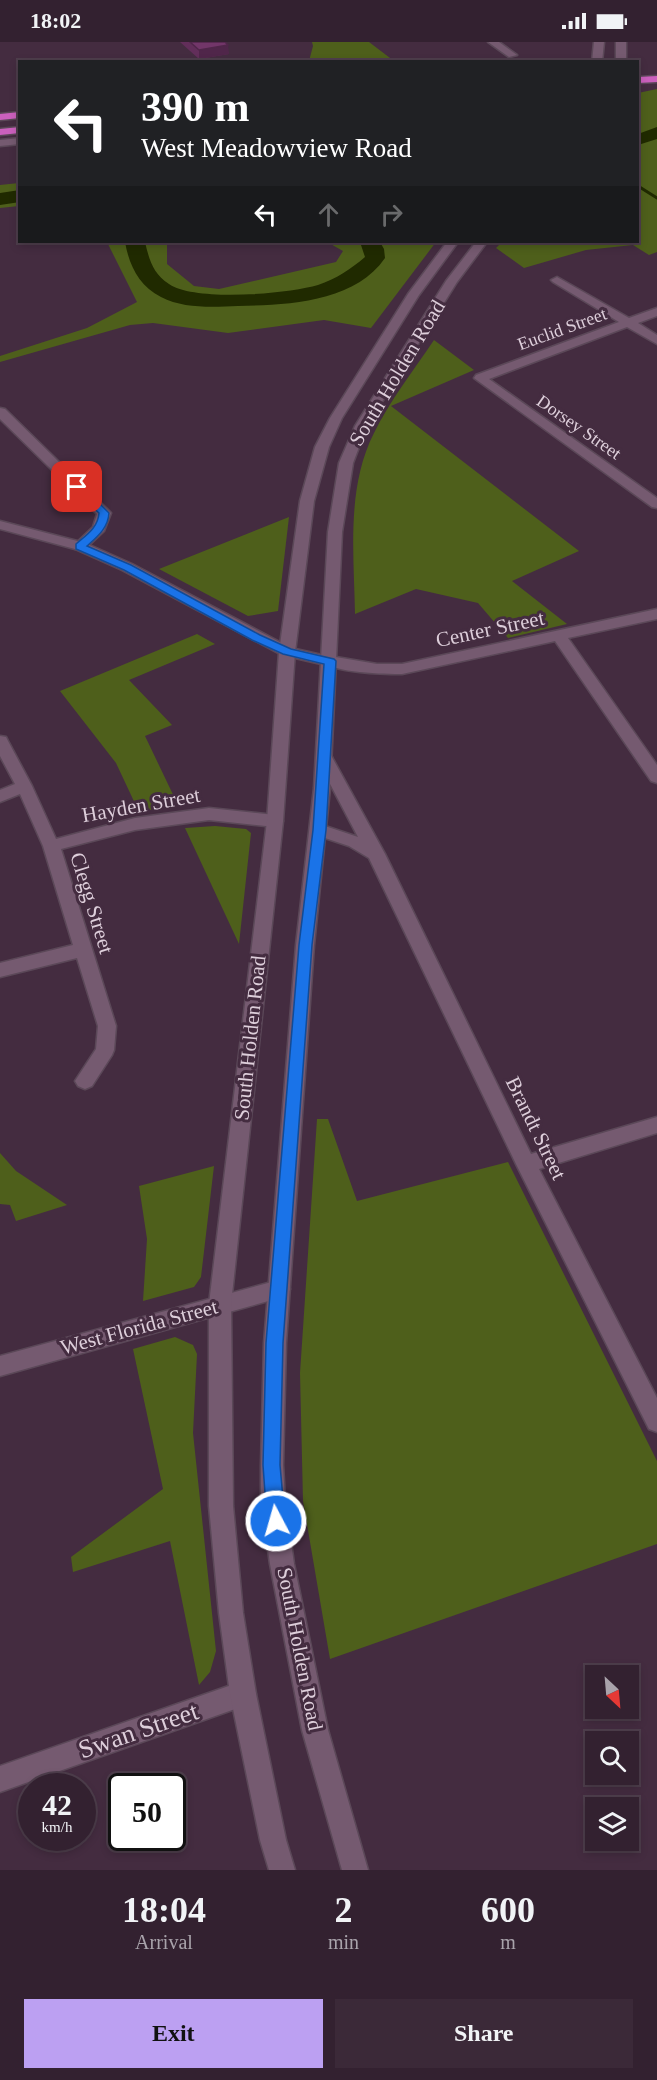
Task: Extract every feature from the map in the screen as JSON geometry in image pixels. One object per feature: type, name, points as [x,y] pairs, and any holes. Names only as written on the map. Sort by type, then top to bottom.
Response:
[{"type":"highway","points":[[639,71],[657,69]]},
{"type":"highway","points":[[639,80],[657,79]]},
{"type":"highway","points":[[0,112],[18,113]]},
{"type":"highway","points":[[0,117],[18,113]]},
{"type":"highway","points":[[0,131],[18,129]]},
{"type":"street","points":[[493,42],[512,55]]},
{"type":"street","points":[[598,58],[599,42]]},
{"type":"street","points":[[621,42],[622,58]]},
{"type":"street","points":[[0,143],[18,141]]},
{"type":"street","name":"South Holden Road","points":[[282,1870],[273,1840],[243,1694],[231,1613],[221,1506],[220,1304],[275,821],[287,652],[298,555],[307,501],[322,447],[336,418],[414,294],[451,243]]},
{"type":"street","name":"South Holden Road","points":[[355,1870],[315,1730],[282,1564],[273,1500],[272,1465],[274,1343],[305,945],[325,759],[335,532],[346,463],[361,426],[452,282],[480,243]]},
{"type":"street","points":[[557,280],[657,340]]},
{"type":"street","name":"Euclid Street","points":[[480,378],[657,312]]},
{"type":"street","name":"Dorsey Street","points":[[480,378],[657,504]]},
{"type":"street","points":[[0,412],[104,513],[104,520],[97,531],[80,546]]},
{"type":"street","name":"Center Street","points":[[0,525],[80,546],[128,567],[244,632],[287,652],[377,669],[402,669],[657,614]]},
{"type":"street","points":[[559,635],[657,777]]},
{"type":"street","name":"Clegg Street","points":[[0,741],[24,786],[51,846],[107,1026],[105,1050],[85,1081]]},
{"type":"street","name":"Brandt Street","points":[[325,759],[376,854],[526,1164],[657,1421]]},
{"type":"street","points":[[0,796],[24,786]]},
{"type":"street","name":"Hayden Street","points":[[51,846],[135,824],[209,814],[275,821]]},
{"type":"street","points":[[319,830],[355,842],[376,854]]},
{"type":"street","points":[[0,970],[82,950]]},
{"type":"street","points":[[526,1164],[657,1125]]},
{"type":"street","name":"West Florida Street","points":[[0,1366],[279,1289]]},
{"type":"street","name":"Swan Street","points":[[0,1779],[243,1694]]},
{"type":"green space","points":[[312,42],[369,42],[393,60],[309,60]]},
{"type":"green space","points":[[657,89],[657,252],[649,255],[633,245],[586,250],[524,268],[496,248],[501,243],[639,243],[639,93]]},
{"type":"green space","points":[[18,183],[18,206],[0,208],[0,185]]},
{"type":"green space","points":[[108,243],[167,243],[167,264],[194,286],[219,289],[336,262],[343,251],[329,243],[435,243],[371,328],[324,320],[228,333],[153,323],[130,325],[0,362],[0,356],[87,328],[137,302]]},
{"type":"green space","points":[[434,340],[474,370],[391,406],[579,551],[512,581],[567,624],[508,638],[478,603],[416,589],[355,614],[353,545],[355,499],[365,454],[387,409]]},
{"type":"green space","points":[[289,517],[278,611],[248,616],[159,569]]},
{"type":"green space","points":[[197,634],[215,644],[129,680],[172,725],[145,736],[178,805],[139,812],[116,763],[60,691]]},
{"type":"green space","points":[[215,826],[246,829],[251,833],[239,944],[185,828]]},
{"type":"green space","points":[[317,1119],[328,1119],[357,1201],[508,1162],[657,1461],[657,1544],[330,1659],[303,1501],[300,1373]]},
{"type":"green space","points":[[0,1153],[16,1171],[67,1205],[16,1221],[10,1205],[0,1204]]},
{"type":"green space","points":[[214,1166],[201,1277],[194,1287],[143,1301],[147,1239],[139,1186]]},
{"type":"green space","points":[[175,1337],[193,1345],[197,1354],[193,1433],[216,1651],[210,1672],[199,1685],[170,1541],[73,1572],[71,1557],[163,1489],[133,1349]]},
{"type":"building","points":[[190,42],[225,42],[228,45],[199,50]]},
{"type":"waterway","points":[[639,140],[657,133]]},
{"type":"waterway","points":[[639,187],[657,198]]},
{"type":"waterway","points":[[0,199],[18,196]]},
{"type":"waterway","points":[[135,243],[141,265],[155,284],[176,296],[200,300],[271,299],[327,289],[361,271],[375,258],[371,243]]},
{"type":"route","points":[[77,487],[104,513],[104,520],[97,531],[80,546],[128,567],[256,638],[287,652],[330,661],[325,759],[305,945],[274,1343],[272,1465],[276,1521]]}]
